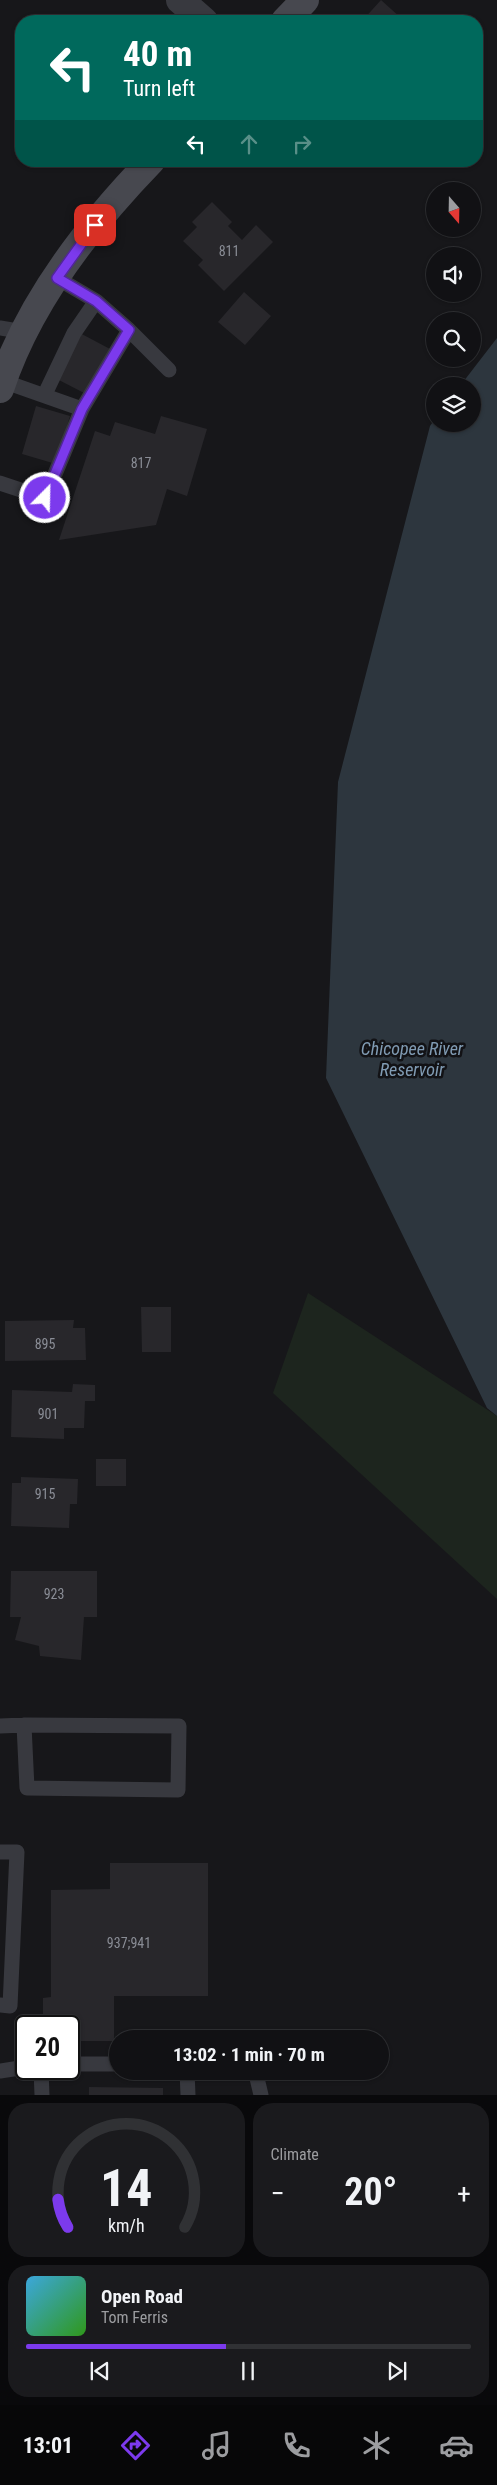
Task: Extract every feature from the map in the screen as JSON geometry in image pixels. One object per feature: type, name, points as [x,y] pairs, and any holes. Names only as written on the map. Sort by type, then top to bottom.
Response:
[{"type":"main road","points":[[291,15],[305,0]]},
{"type":"main road","points":[[1,383],[12,330],[57,278],[95,225],[146,167]]},
{"type":"street","points":[[180,0],[197,15]]},
{"type":"lane","points":[[57,278],[96,301],[129,330],[169,370]]},
{"type":"lane","points":[[45,394],[74,333],[96,301]]},
{"type":"lane","points":[[0,483],[45,498],[82,409],[129,330]]},
{"type":"lane","points":[[1,383],[45,394],[82,409]]},
{"type":"lane","points":[[0,1726],[24,1725],[179,1726],[178,1790],[27,1788],[24,1725]]},
{"type":"lane","points":[[0,1852],[17,1852],[10,2006],[0,2005]]},
{"type":"lane","points":[[80,2064],[109,2064]]},
{"type":"lane","points":[[0,2071],[15,2069]]},
{"type":"lane","points":[[42,2080],[42,2095]]},
{"type":"lane","points":[[187,2080],[188,2095]]},
{"type":"lane","points":[[257,2080],[261,2095]]},
{"type":"shaded area","points":[[308,1293],[497,1416],[497,1599],[273,1393]]},
{"type":"water","name":"Chicopee River Reservoir","points":[[497,338],[497,1416],[487,1408],[326,1078],[338,782],[428,432],[481,432],[481,377],[467,377],[475,367],[481,367],[481,359]]},
{"type":"building","points":[[381,0],[398,15],[367,15]]},
{"type":"building","points":[[212,202],[232,222],[228,226],[242,240],[256,225],[273,242],[224,291],[198,265],[203,260],[183,241],[197,227],[192,222]]},
{"type":"building","points":[[244,292],[271,316],[245,345],[218,322]]},
{"type":"building","points":[[78,332],[110,349],[86,394],[55,378]]},
{"type":"building","points":[[36,406],[70,416],[56,464],[22,454]]},
{"type":"building","points":[[161,416],[207,429],[187,496],[167,489],[156,525],[59,540],[95,431],[110,436],[115,422],[155,434]]},
{"type":"building","points":[[141,1307],[171,1307],[171,1352],[142,1352]]},
{"type":"building","points":[[74,1320],[73,1328],[85,1328],[86,1360],[5,1361],[5,1321]]},
{"type":"building","points":[[73,1384],[95,1385],[95,1401],[85,1401],[84,1428],[64,1428],[64,1439],[11,1437],[12,1390],[72,1392]]},
{"type":"building","points":[[96,1459],[126,1459],[126,1486],[96,1486]]},
{"type":"building","points":[[21,1477],[78,1479],[77,1504],[70,1504],[69,1528],[11,1526],[12,1483],[21,1483]]},
{"type":"building","points":[[11,1571],[97,1571],[97,1617],[84,1617],[81,1660],[40,1656],[39,1646],[15,1640],[21,1617],[10,1617]]},
{"type":"building","points":[[110,1863],[208,1863],[208,1996],[114,1996],[114,2030],[109,2030],[109,2041],[80,2041],[80,2015],[43,2015],[43,1998],[51,1997],[51,1890],[110,1889]]},
{"type":"building","points":[[89,2087],[163,2088],[163,2095],[89,2095]]},
{"type":"route","points":[[45,498],[82,409],[129,330],[96,301],[57,278],[95,225]]}]
